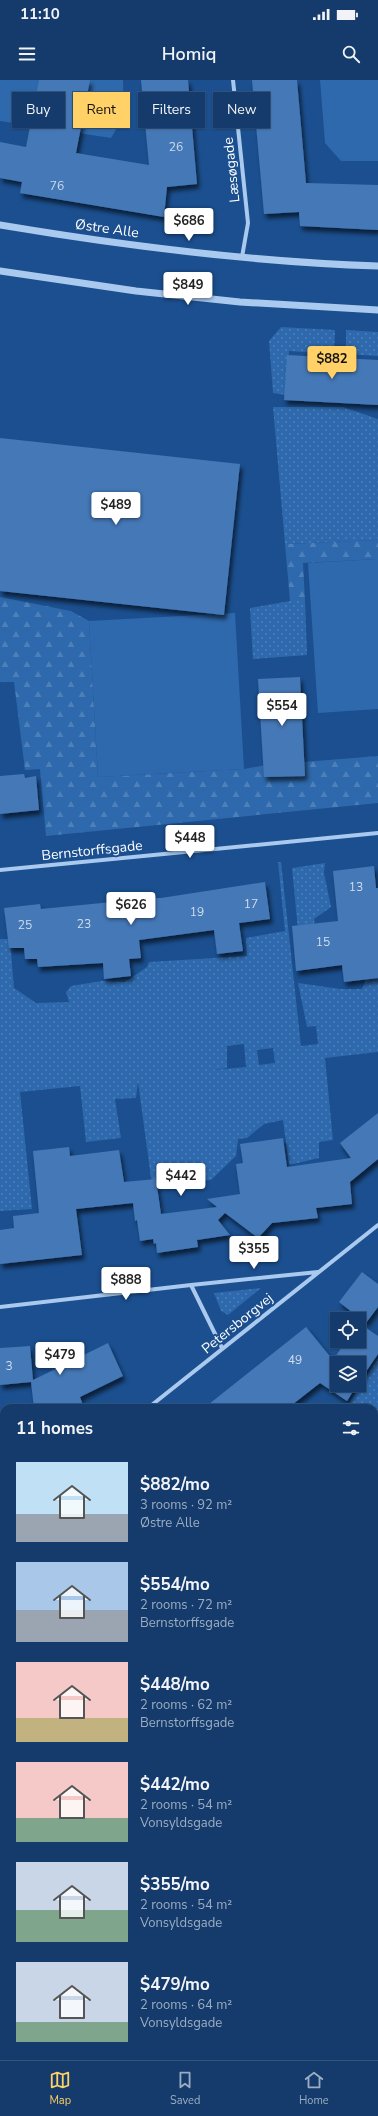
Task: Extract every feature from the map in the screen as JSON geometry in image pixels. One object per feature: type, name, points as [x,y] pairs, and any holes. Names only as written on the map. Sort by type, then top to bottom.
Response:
[{"type":"street","name":"Læsøgade","points":[[233,80],[248,223],[242,257]]},
{"type":"street","name":"Østre Alle","points":[[0,225],[125,244],[242,257],[378,266]]},
{"type":"street","points":[[0,271],[136,290],[240,302],[378,310]]},
{"type":"street","name":"Bernstorffsgade","points":[[0,870],[378,833]]},
{"type":"street","name":"Petersborgvej","points":[[153,1404],[378,1225]]},
{"type":"street","points":[[0,1307],[319,1272]]},
{"type":"street","points":[[191,1285],[222,1348]]},
{"type":"green space","points":[[0,80],[123,80],[123,92],[73,92],[73,128],[117,128],[111,138],[46,128],[65,128],[65,92],[12,92],[12,123],[0,121]]},
{"type":"green space","points":[[320,80],[378,80],[378,161],[341,161],[325,143]]},
{"type":"green space","points":[[281,327],[335,330],[334,354],[289,351],[286,395],[273,393],[269,341]]},
{"type":"green space","points":[[346,330],[378,332],[378,356],[346,354]]},
{"type":"green space","points":[[273,407],[343,407],[378,419],[378,540],[285,544]]},
{"type":"green space","points":[[378,540],[378,559],[303,563],[305,601],[290,601],[285,544]]},
{"type":"green space","points":[[378,559],[378,709],[318,713],[308,563]]},
{"type":"green space","points":[[0,597],[71,611],[89,621],[98,777],[244,769],[266,765],[378,756],[378,803],[46,836],[40,769],[25,770],[14,682],[0,682]]},
{"type":"green space","points":[[290,601],[305,601],[307,655],[253,659],[250,608]]},
{"type":"green space","points":[[235,613],[244,769],[98,777],[89,621]]},
{"type":"green space","points":[[278,862],[281,862],[301,1046],[318,1044],[316,1026],[307,1027],[298,983],[341,989],[362,989],[378,948],[378,1052],[325,1058],[333,1140],[319,1142],[319,1158],[289,1165],[283,1120],[264,1124],[247,1138],[238,1139],[236,1156],[211,1180],[152,1185],[138,1082],[136,1098],[115,1099],[121,1138],[86,1142],[80,1086],[20,1092],[32,1209],[0,1211],[0,939],[10,939],[14,988],[36,1003],[69,1002],[66,992],[71,986],[102,981],[125,982],[147,967],[149,962],[247,956],[246,938],[285,931]],"holes":[[[244,1044],[246,1067],[213,1070],[227,1068],[227,1046]],[[273,1048],[275,1063],[259,1065],[257,1050]]]},
{"type":"green space","points":[[325,863],[324,873],[331,907],[314,919],[315,928],[298,930],[292,868]]},
{"type":"green space","points":[[261,1288],[228,1315],[221,1311],[214,1293]]},
{"type":"green space","points":[[378,1358],[378,1404],[349,1404],[356,1392],[366,1392],[366,1377]]},
{"type":"building","points":[[39,80],[90,80],[88,92],[73,92],[73,128],[81,128],[76,153],[149,165],[146,128],[192,128],[197,184],[167,187],[164,217],[20,193],[22,182],[0,178],[0,142],[26,147],[30,128],[65,128],[65,92],[37,92]]},
{"type":"building","points":[[141,80],[188,80],[189,92],[142,92]]},
{"type":"building","points":[[252,80],[297,80],[306,183],[378,185],[378,230],[300,226],[299,212],[264,214],[256,128],[270,128],[270,92],[253,92]]},
{"type":"building","points":[[287,355],[378,360],[378,405],[284,400]]},
{"type":"building","points":[[0,438],[240,464],[224,615],[0,591]]},
{"type":"building","points":[[300,677],[305,776],[264,777],[258,679]]},
{"type":"building","points":[[24,774],[25,778],[36,776],[39,810],[0,814],[0,776]]},
{"type":"building","points":[[374,866],[376,888],[378,888],[378,978],[344,982],[342,965],[296,971],[292,926],[338,921],[333,871]]},
{"type":"building","points":[[265,882],[270,919],[239,923],[243,951],[217,954],[214,930],[139,940],[141,958],[129,959],[131,976],[104,979],[103,963],[38,967],[37,959],[25,959],[24,948],[9,948],[4,908],[40,904],[41,909],[122,901],[125,897],[136,895],[138,898],[161,898]]},
{"type":"building","points":[[378,1113],[378,1159],[350,1182],[352,1204],[316,1208],[318,1218],[272,1223],[258,1238],[225,1213],[218,1220],[230,1235],[197,1240],[198,1247],[157,1253],[156,1243],[154,1244],[153,1239],[140,1241],[137,1220],[135,1221],[133,1203],[76,1209],[82,1255],[0,1264],[0,1230],[14,1228],[13,1216],[39,1213],[33,1151],[69,1147],[70,1156],[119,1150],[124,1182],[156,1179],[161,1214],[217,1207],[207,1199],[240,1194],[236,1164],[243,1163],[240,1144],[283,1138],[287,1167],[351,1158],[340,1143]]},
{"type":"building","points":[[362,1272],[378,1284],[378,1307],[366,1323],[366,1312],[352,1312],[339,1302]]},
{"type":"building","points":[[306,1327],[330,1356],[330,1390],[320,1383],[293,1404],[209,1404]]},
{"type":"building","points":[[366,1328],[378,1336],[378,1354],[366,1372],[366,1356],[336,1356],[341,1348],[366,1348]]},
{"type":"building","points":[[108,1343],[123,1376],[80,1397],[83,1404],[34,1404],[31,1382],[0,1385],[0,1348],[30,1346],[33,1380]]},
{"type":"building","points":[[334,1392],[353,1392],[347,1401]]}]
